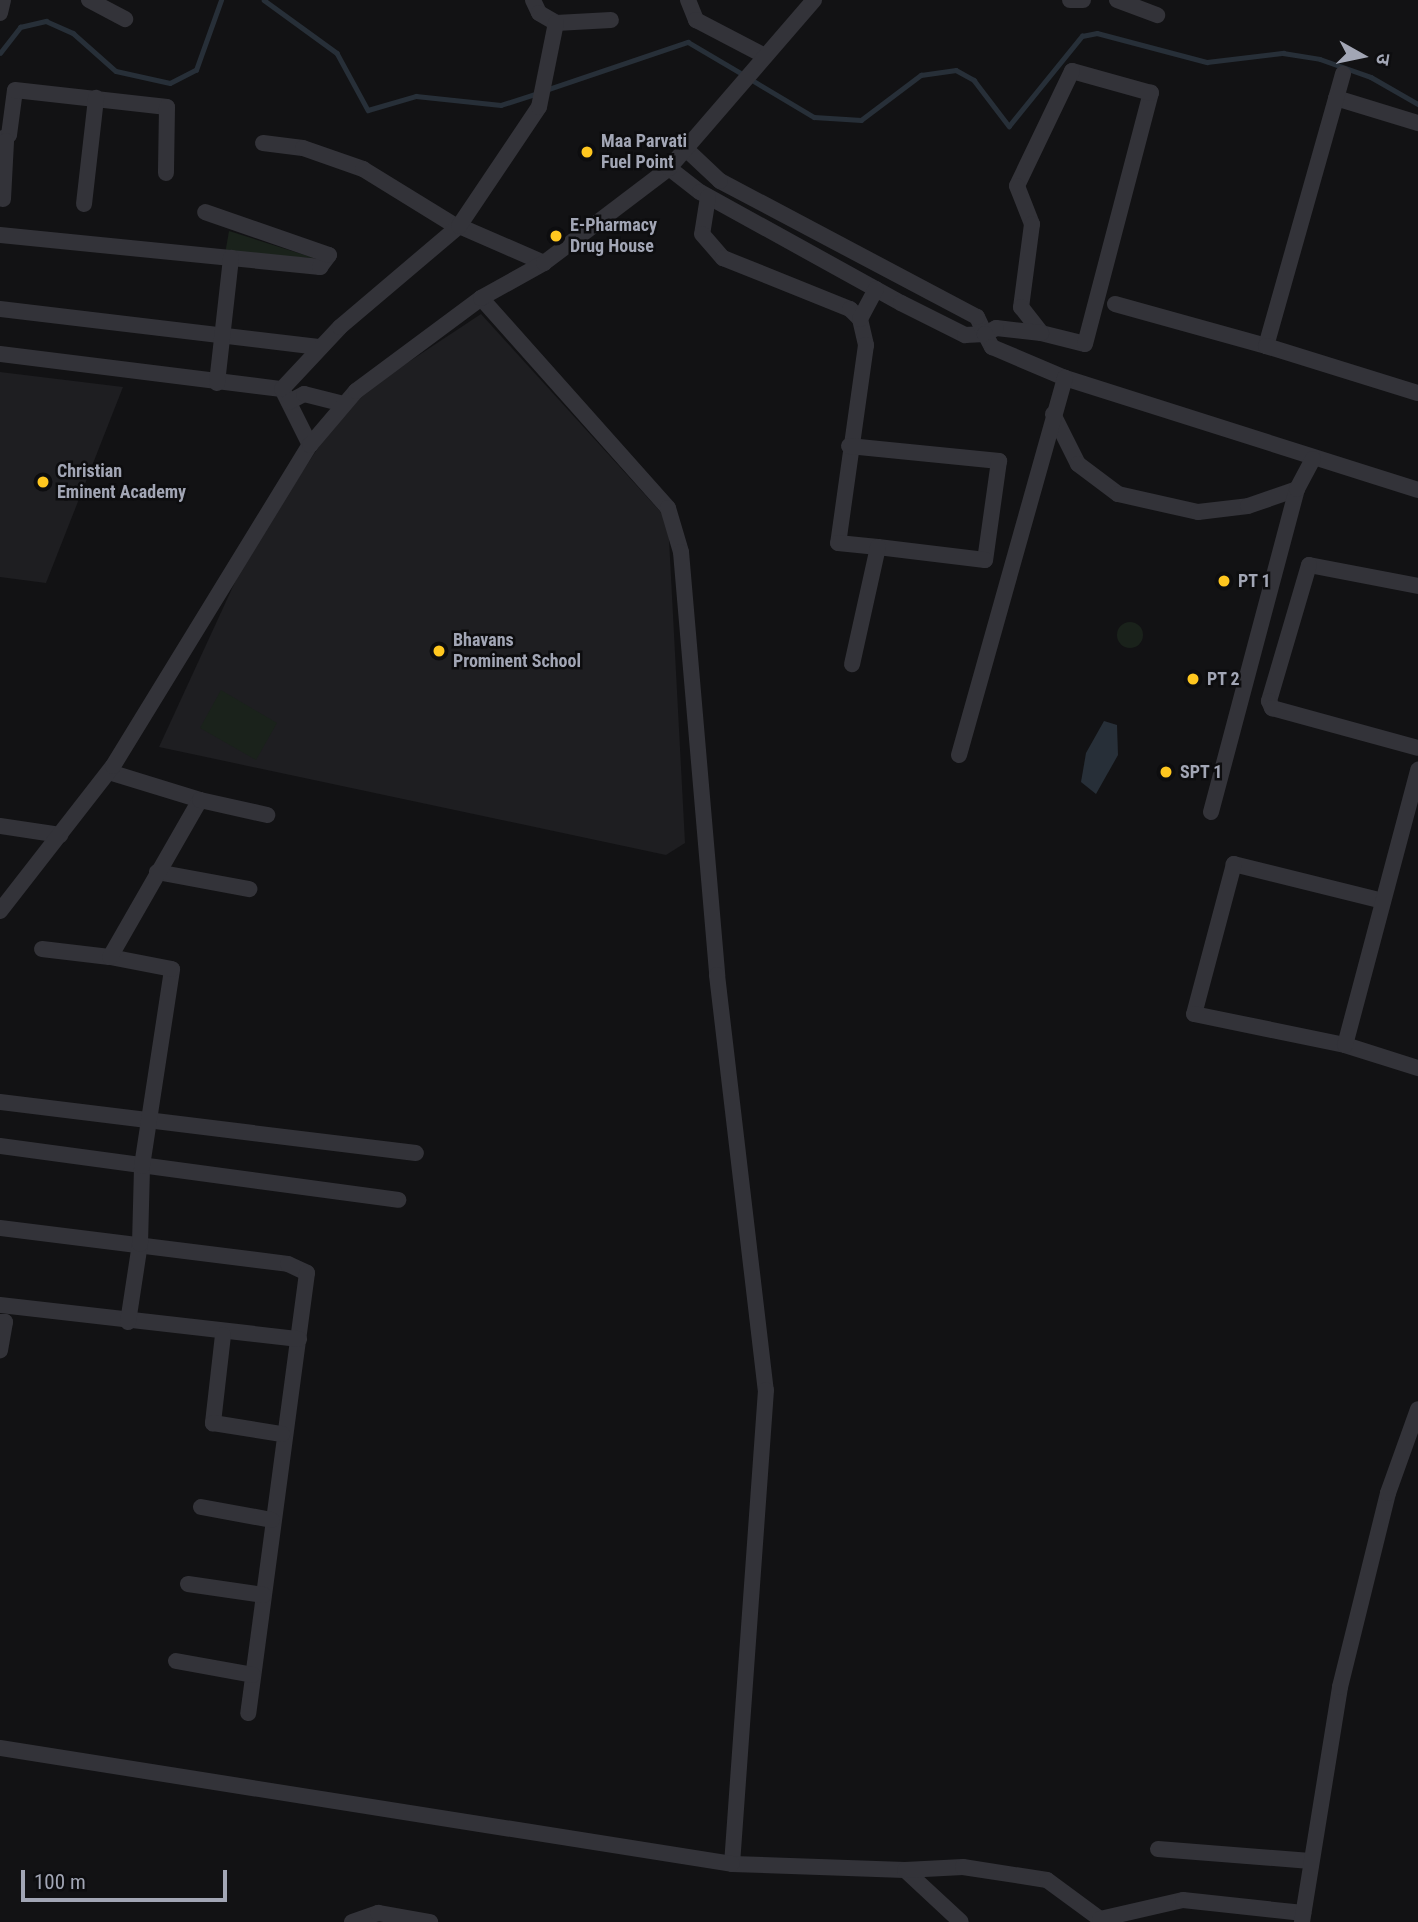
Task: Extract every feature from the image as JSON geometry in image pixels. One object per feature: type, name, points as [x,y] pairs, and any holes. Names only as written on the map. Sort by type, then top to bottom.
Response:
[{"type":"street","points":[[0,13],[3,0]]},
{"type":"street","points":[[89,0],[125,19]]},
{"type":"street","points":[[533,0],[539,13],[556,23],[611,20]]},
{"type":"street","points":[[688,0],[696,20],[761,57]]},
{"type":"street","points":[[0,911],[109,772],[310,444],[344,404],[481,298],[544,263],[669,168],[688,151],[761,57],[814,0]]},
{"type":"street","points":[[1070,0],[1083,0]]},
{"type":"street","points":[[1117,0],[1157,15]]},
{"type":"street","points":[[285,396],[321,347],[456,225],[543,91],[556,23]]},
{"type":"street","points":[[669,168],[708,197],[965,335],[985,334],[996,328],[1041,332],[1084,344],[1151,93],[1072,71],[1017,186],[1032,225],[1021,307],[1041,332]]},
{"type":"street","points":[[1266,346],[1343,74]]},
{"type":"street","points":[[3,199],[3,141],[15,90],[96,98],[171,111],[166,173]]},
{"type":"street","points":[[84,204],[96,98]]},
{"type":"street","points":[[1336,98],[1418,123]]},
{"type":"street","points":[[263,143],[303,148],[363,169],[456,225],[544,263]]},
{"type":"street","points":[[688,151],[720,181],[976,317],[992,346],[1065,378],[1313,459],[1418,490]]},
{"type":"street","points":[[708,197],[702,234],[723,258],[850,309],[860,319],[866,345],[849,446],[838,543],[985,560],[999,461],[849,446]]},
{"type":"street","points":[[0,235],[320,267],[329,255],[205,212]]},
{"type":"street","points":[[217,383],[231,258]]},
{"type":"street","points":[[860,319],[876,289]]},
{"type":"street","points":[[481,298],[668,508],[681,552],[716,962],[766,1390],[732,1864]]},
{"type":"street","points":[[1115,304],[1266,346],[1418,393]]},
{"type":"street","points":[[0,309],[321,347]]},
{"type":"street","points":[[0,354],[217,383],[285,396],[304,394],[344,404]]},
{"type":"street","points":[[960,755],[1065,378]]},
{"type":"street","points":[[285,396],[310,444]]},
{"type":"street","points":[[1053,414],[1078,464],[1118,494],[1198,512],[1248,506],[1297,489]]},
{"type":"street","points":[[1211,812],[1297,489],[1313,459]]},
{"type":"street","points":[[852,664],[878,547]]},
{"type":"street","points":[[1418,586],[1309,565],[1269,701],[1272,708],[1418,748]]},
{"type":"street","points":[[1345,1045],[1418,770]]},
{"type":"street","points":[[109,772],[200,800],[267,815]]},
{"type":"street","points":[[110,957],[200,800]]},
{"type":"street","points":[[0,826],[60,835]]},
{"type":"street","points":[[1383,901],[1234,864],[1194,1014],[1345,1045],[1418,1068]]},
{"type":"street","points":[[157,872],[249,889]]},
{"type":"street","points":[[42,948],[172,969],[142,1166],[140,1244],[128,1322]]},
{"type":"street","points":[[0,1102],[416,1153]]},
{"type":"street","points":[[0,1146],[398,1200]]},
{"type":"street","points":[[0,1228],[140,1244],[303,1269],[308,1279],[282,1434],[248,1713]]},
{"type":"street","points":[[0,1305],[223,1335],[299,1339]]},
{"type":"street","points":[[0,1322],[0,1351]]},
{"type":"street","points":[[223,1335],[213,1423],[282,1434]]},
{"type":"street","points":[[0,1748],[732,1864],[905,1870],[963,1867],[1046,1880],[1100,1919],[1183,1900],[1303,1918],[1340,1687],[1388,1493],[1418,1409]]},
{"type":"street","points":[[201,1507],[272,1520]]},
{"type":"street","points":[[188,1584],[263,1595]]},
{"type":"street","points":[[176,1661],[253,1675]]},
{"type":"street","points":[[1158,1849],[1311,1861]]},
{"type":"street","points":[[905,1870],[961,1922]]},
{"type":"street","points":[[352,1922],[378,1913],[430,1922]]},
{"type":"shaded area","points":[[229,231],[314,258],[225,254]]},
{"type":"shaded area","name":"Bhavans Prominent School","points":[[481,314],[668,520],[685,843],[666,855],[159,747],[247,556],[348,402]]},
{"type":"shaded area","name":"Christian Eminent Academy","points":[[0,372],[123,387],[46,583],[0,577]]},
{"type":"shaded area","points":[[1130,622],[1140,625],[1143,635],[1140,645],[1130,648],[1120,645],[1117,635],[1120,625]]},
{"type":"shaded area","points":[[221,690],[277,723],[256,760],[200,728]]},
{"type":"shaded area","points":[[1104,721],[1117,725],[1118,755],[1096,794],[1081,782],[1086,753]]},
{"type":"waterway","points":[[0,53],[20,27],[46,21],[73,33],[116,71],[170,83],[196,70],[221,0]]},
{"type":"waterway","points":[[264,0],[337,53],[368,110],[416,96],[501,105],[538,93]]},
{"type":"waterway","points":[[752,80],[814,117],[861,120],[921,75],[956,70],[974,80],[1009,126],[1082,36],[1097,33],[1207,62],[1283,53],[1320,59],[1371,77],[1418,104]]},
{"type":"waterway","points":[[546,90],[688,42],[744,75]]},
{"type":"place","name":"Maa Parvati Fuel Point","points":[[587,152]]},
{"type":"place","name":"E-Pharmacy Drug House","points":[[556,236]]},
{"type":"place","name":"Christian Eminent Academy","points":[[43,482]]},
{"type":"place","name":"PT 1","points":[[1224,581]]},
{"type":"place","name":"Bhavans Prominent School","points":[[439,651]]},
{"type":"place","name":"PT 2","points":[[1193,679]]},
{"type":"place","name":"SPT 1","points":[[1166,772]]}]
